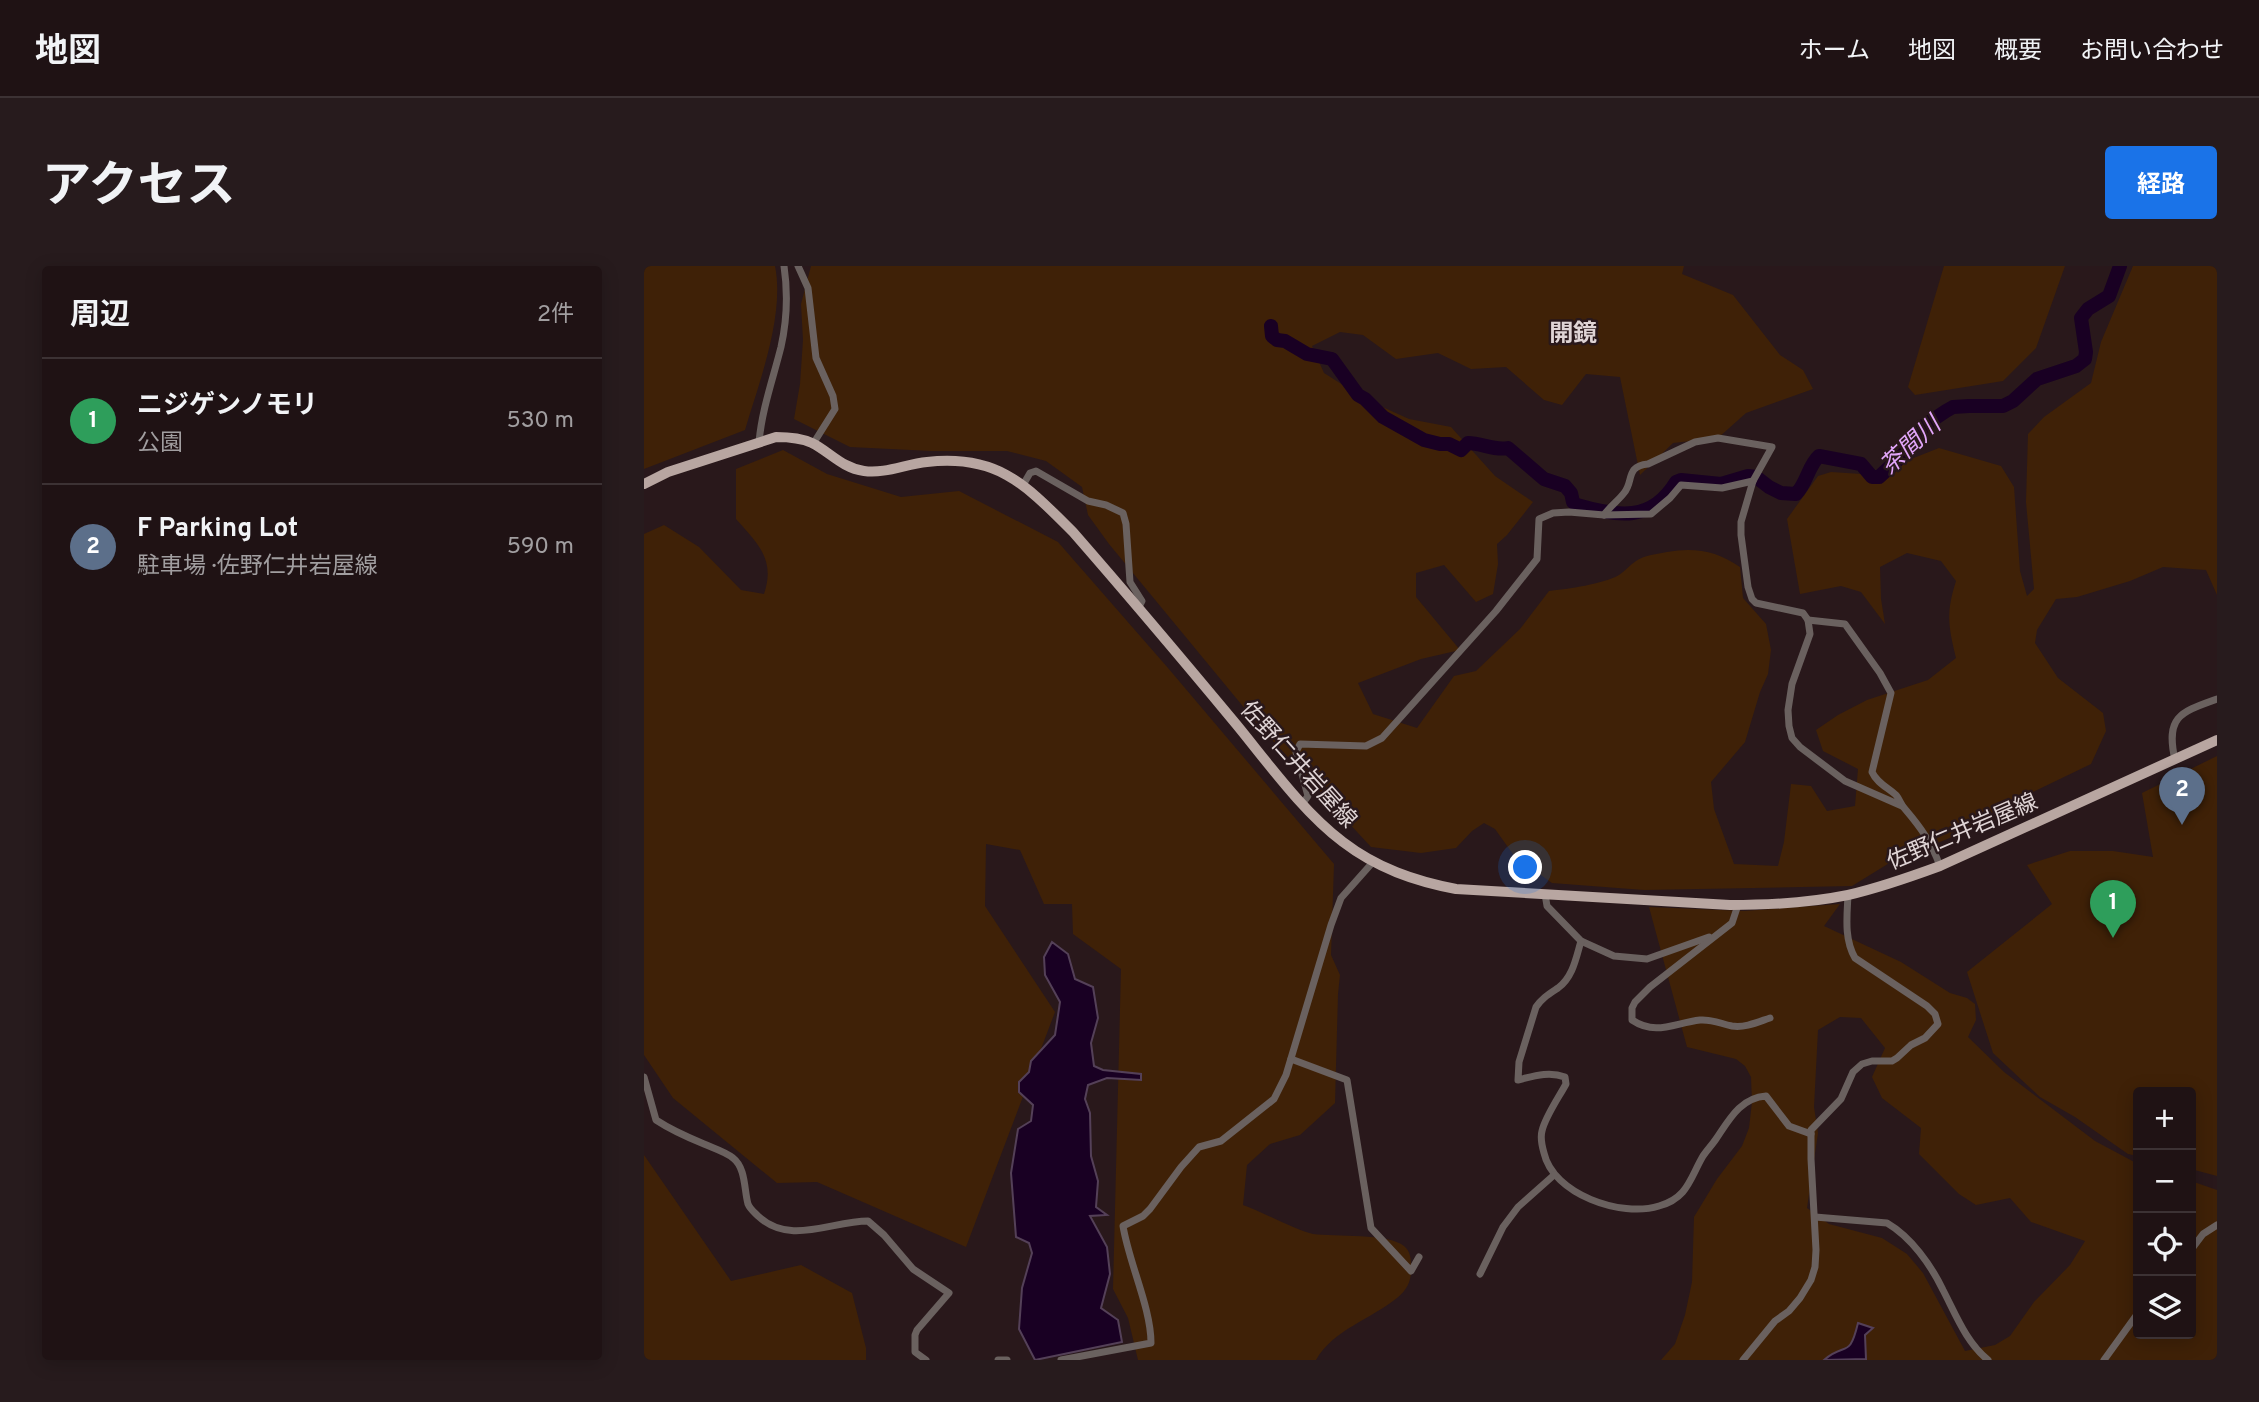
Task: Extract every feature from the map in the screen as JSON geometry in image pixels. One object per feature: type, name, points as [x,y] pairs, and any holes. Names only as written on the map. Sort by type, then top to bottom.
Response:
[{"type":"main road","name":"佐野仁井岩屋線","points":[[644,484],[668,472],[776,437],[789,437],[813,444],[837,461],[864,471],[967,460],[999,471],[1023,485],[1073,531],[1303,803],[1330,831],[1373,862],[1405,877],[1456,889],[1738,905],[1767,905],[1848,895],[1940,866],[2217,740]]},
{"type":"street","points":[[759,442],[761,419],[785,326],[787,304],[784,266]]},
{"type":"street","points":[[798,266],[808,288],[816,358],[833,396],[835,409],[813,444]]},
{"type":"street","points":[[1606,512],[1627,490],[1630,474],[1640,465],[1648,464],[1695,442],[1718,438],[1773,447],[1754,478],[1741,522],[1741,534],[1752,598],[1762,605],[1803,613],[1808,620],[1810,634],[1792,684],[1788,710],[1792,738],[1845,780],[1902,806]]},
{"type":"street","points":[[1023,485],[1030,473],[1036,471],[1088,500],[1123,513],[1130,582],[1142,601],[1139,607]]},
{"type":"street","points":[[1303,803],[1308,796],[1296,752],[1300,744],[1366,746],[1382,738],[1496,611],[1537,559],[1538,519],[1553,513],[1569,512],[1651,514],[1681,485],[1722,488],[1754,478]]},
{"type":"street","points":[[1808,620],[1845,624],[1891,693],[1872,772],[1876,780],[1898,798],[1919,824],[1931,842],[1940,866]]},
{"type":"street","points":[[2175,760],[2171,744],[2176,720],[2183,712],[2217,699]]},
{"type":"street","points":[[1061,1360],[1151,1343],[1151,1327],[1126,1246],[1123,1226],[1143,1216],[1150,1209],[1199,1147],[1221,1140],[1274,1099],[1286,1075],[1341,898],[1373,862]]},
{"type":"street","points":[[1545,894],[1548,906],[1581,942],[1614,956],[1647,959],[1716,934]]},
{"type":"street","points":[[1743,1360],[1775,1321],[1789,1311],[1811,1280],[1815,1267],[1811,1130],[1841,1099],[1853,1072],[1862,1064],[1892,1061],[1926,1038],[1938,1024],[1935,1014],[1927,1006],[1855,958],[1849,948],[1847,936],[1848,895]]},
{"type":"street","points":[[1738,905],[1732,923],[1650,987],[1635,1002],[1632,1020],[1643,1028],[1660,1028],[1700,1020],[1746,1026],[1770,1018]]},
{"type":"street","points":[[1581,942],[1573,969],[1566,981],[1541,999],[1535,1007],[1519,1062],[1518,1080],[1543,1074],[1565,1077],[1566,1084],[1542,1132],[1546,1163],[1554,1175],[1572,1190],[1594,1200],[1627,1208],[1646,1209],[1660,1206],[1681,1194],[1693,1179],[1703,1155],[1732,1114],[1758,1096],[1766,1096],[1789,1126],[1811,1134]]},
{"type":"street","points":[[1291,1059],[1348,1080],[1371,1228],[1411,1271],[1419,1256]]},
{"type":"street","points":[[644,1077],[656,1120],[680,1135],[734,1158],[743,1175],[749,1208],[763,1221],[787,1231],[813,1231],[868,1221],[913,1269],[949,1293],[915,1335],[915,1352],[926,1360]]},
{"type":"street","points":[[1480,1274],[1503,1227],[1518,1207],[1554,1175]]},
{"type":"street","points":[[1815,1217],[1887,1223],[1894,1227],[1920,1254],[1970,1341],[1988,1360]]},
{"type":"street","points":[[2196,1243],[2203,1234],[2217,1225]]},
{"type":"street","points":[[2104,1360],[2133,1320]]},
{"type":"street","points":[[998,1360],[1007,1360]]},
{"type":"shaded area","points":[[644,266],[775,266],[777,285],[774,327],[745,430],[644,469]]},
{"type":"shaded area","points":[[811,266],[1684,266],[1682,274],[1733,295],[1780,355],[1803,370],[1813,389],[1746,413],[1718,438],[1673,443],[1640,475],[1620,377],[1586,374],[1562,405],[1544,400],[1506,367],[1471,369],[1438,353],[1396,359],[1363,335],[1340,332],[1312,346],[1324,373],[1365,399],[1409,419],[1451,427],[1495,476],[1533,502],[1497,544],[1498,564],[1493,594],[1476,602],[1444,565],[1416,573],[1416,597],[1460,650],[1421,659],[1358,683],[1373,714],[1417,728],[1454,676],[1476,671],[1520,629],[1549,591],[1604,581],[1619,575],[1643,557],[1677,551],[1696,550],[1714,554],[1740,567],[1743,598],[1766,624],[1771,650],[1768,674],[1745,742],[1711,782],[1714,809],[1734,864],[1778,866],[1784,842],[1791,784],[1811,786],[1827,811],[1855,806],[1858,769],[1823,751],[1816,730],[1867,700],[1928,680],[1956,658],[1949,619],[1956,581],[1941,561],[1907,553],[1880,567],[1885,624],[1861,592],[1841,586],[1800,594],[1787,519],[1818,476],[1831,472],[1892,476],[1906,461],[1939,448],[2001,466],[2014,487],[2020,571],[2027,596],[2034,589],[2026,502],[2028,434],[2044,417],[2091,383],[2101,342],[2133,266],[2217,266],[2217,595],[2206,570],[2163,567],[2130,581],[2077,597],[2056,599],[2037,630],[2035,643],[2058,678],[2103,713],[2106,731],[2091,764],[2035,791],[1957,835],[1891,862],[1852,886],[1644,890],[1552,883],[1515,857],[1495,829],[1484,823],[1456,848],[1421,853],[1371,847],[1260,727],[1109,544],[1088,515],[1082,487],[1046,461],[1007,451],[850,447],[794,419],[803,340],[801,304]]},
{"type":"shaded area","points":[[1944,266],[2065,266],[2036,348],[2003,381],[1915,395],[1908,387]]},
{"type":"shaded area","points":[[783,450],[827,474],[901,497],[959,491],[1058,542],[1334,864],[1331,955],[1340,975],[1335,1103],[1300,1135],[1270,1144],[1247,1165],[1243,1205],[1313,1234],[1374,1237],[1397,1242],[1409,1252],[1411,1270],[1407,1288],[1401,1295],[1342,1333],[1316,1360],[1138,1360],[1128,1318],[1113,1289],[1121,969],[1073,934],[1072,904],[1044,904],[1020,850],[986,844],[985,906],[1055,1012],[966,1247],[817,1182],[777,1183],[673,1098],[644,1055],[644,534],[664,525],[699,547],[741,590],[764,594],[768,571],[766,561],[757,544],[736,519],[736,469]]},
{"type":"shaded area","points":[[2217,756],[2217,1176],[2196,1170],[2196,1087],[2133,1087],[2133,1155],[2128,1154],[2075,1117],[2040,1097],[1993,1053],[1967,972],[2052,904],[2027,865],[2070,851],[2113,851],[2153,857],[2142,793]]},
{"type":"shaded area","points":[[1840,904],[1824,926],[1901,962],[1950,993],[1967,998],[1975,1004],[1976,1020],[1968,1037],[2004,1072],[2095,1141],[2133,1161],[2133,1339],[2196,1339],[2196,1183],[2217,1190],[2217,1360],[1661,1360],[1675,1344],[1685,1315],[1692,1282],[1694,1217],[1717,1179],[1742,1146],[1749,1128],[1752,1102],[1751,1077],[1745,1066],[1736,1059],[1687,1047],[1649,907],[1744,911]],"holes":[[[1840,1017],[1861,1018],[1885,1048],[1872,1077],[1882,1098],[1921,1128],[1919,1154],[1959,1194],[1976,1205],[2010,1198],[2031,1222],[2085,1241],[2070,1265],[2034,1302],[2010,1336],[1995,1345],[1965,1351],[1923,1273],[1907,1254],[1882,1238],[1829,1224],[1807,1208],[1818,1133],[1814,1107],[1818,1030]]]},
{"type":"shaded area","points":[[1052,942],[1068,954],[1075,979],[1093,987],[1098,1018],[1091,1043],[1094,1066],[1103,1070],[1141,1074],[1141,1080],[1107,1078],[1088,1085],[1085,1099],[1090,1113],[1091,1156],[1098,1181],[1096,1207],[1107,1215],[1090,1216],[1107,1247],[1110,1274],[1101,1308],[1118,1320],[1122,1342],[1035,1360],[1019,1329],[1022,1288],[1032,1253],[1029,1243],[1016,1237],[1011,1173],[1018,1129],[1031,1121],[1033,1105],[1019,1092],[1019,1082],[1029,1072],[1031,1061],[1055,1035],[1060,1002],[1045,975],[1044,957]]},
{"type":"shaded area","points":[[644,1155],[731,1281],[801,1265],[852,1293],[866,1348],[866,1360],[644,1360]]},
{"type":"shaded area","points":[[1858,1323],[1873,1328],[1865,1335],[1866,1359],[1824,1360],[1849,1346]]},
{"type":"waterway","name":"茶間川","points":[[1271,326],[1272,336],[1277,340],[1285,341],[1307,354],[1332,359],[1358,395],[1383,417],[1424,440],[1449,444],[1461,450],[1468,443],[1508,448],[1544,479],[1565,486],[1577,505],[1620,514],[1645,510],[1656,504],[1681,480],[1721,484],[1748,476],[1756,477],[1781,493],[1796,494],[1819,456],[1861,464],[1872,477],[1879,477],[1906,452],[1925,425],[1946,411],[1953,407],[2003,406],[2013,401],[2037,379],[2076,366],[2085,359],[2081,318],[2088,309],[2109,296],[2120,266]]},
{"type":"place","name":"F Parking Lot","points":[[2182,825]]},
{"type":"place","name":"ニジゲンノモリ","points":[[2113,938]]},
{"type":"district","name":"開鏡","points":[[1573,333]]}]
